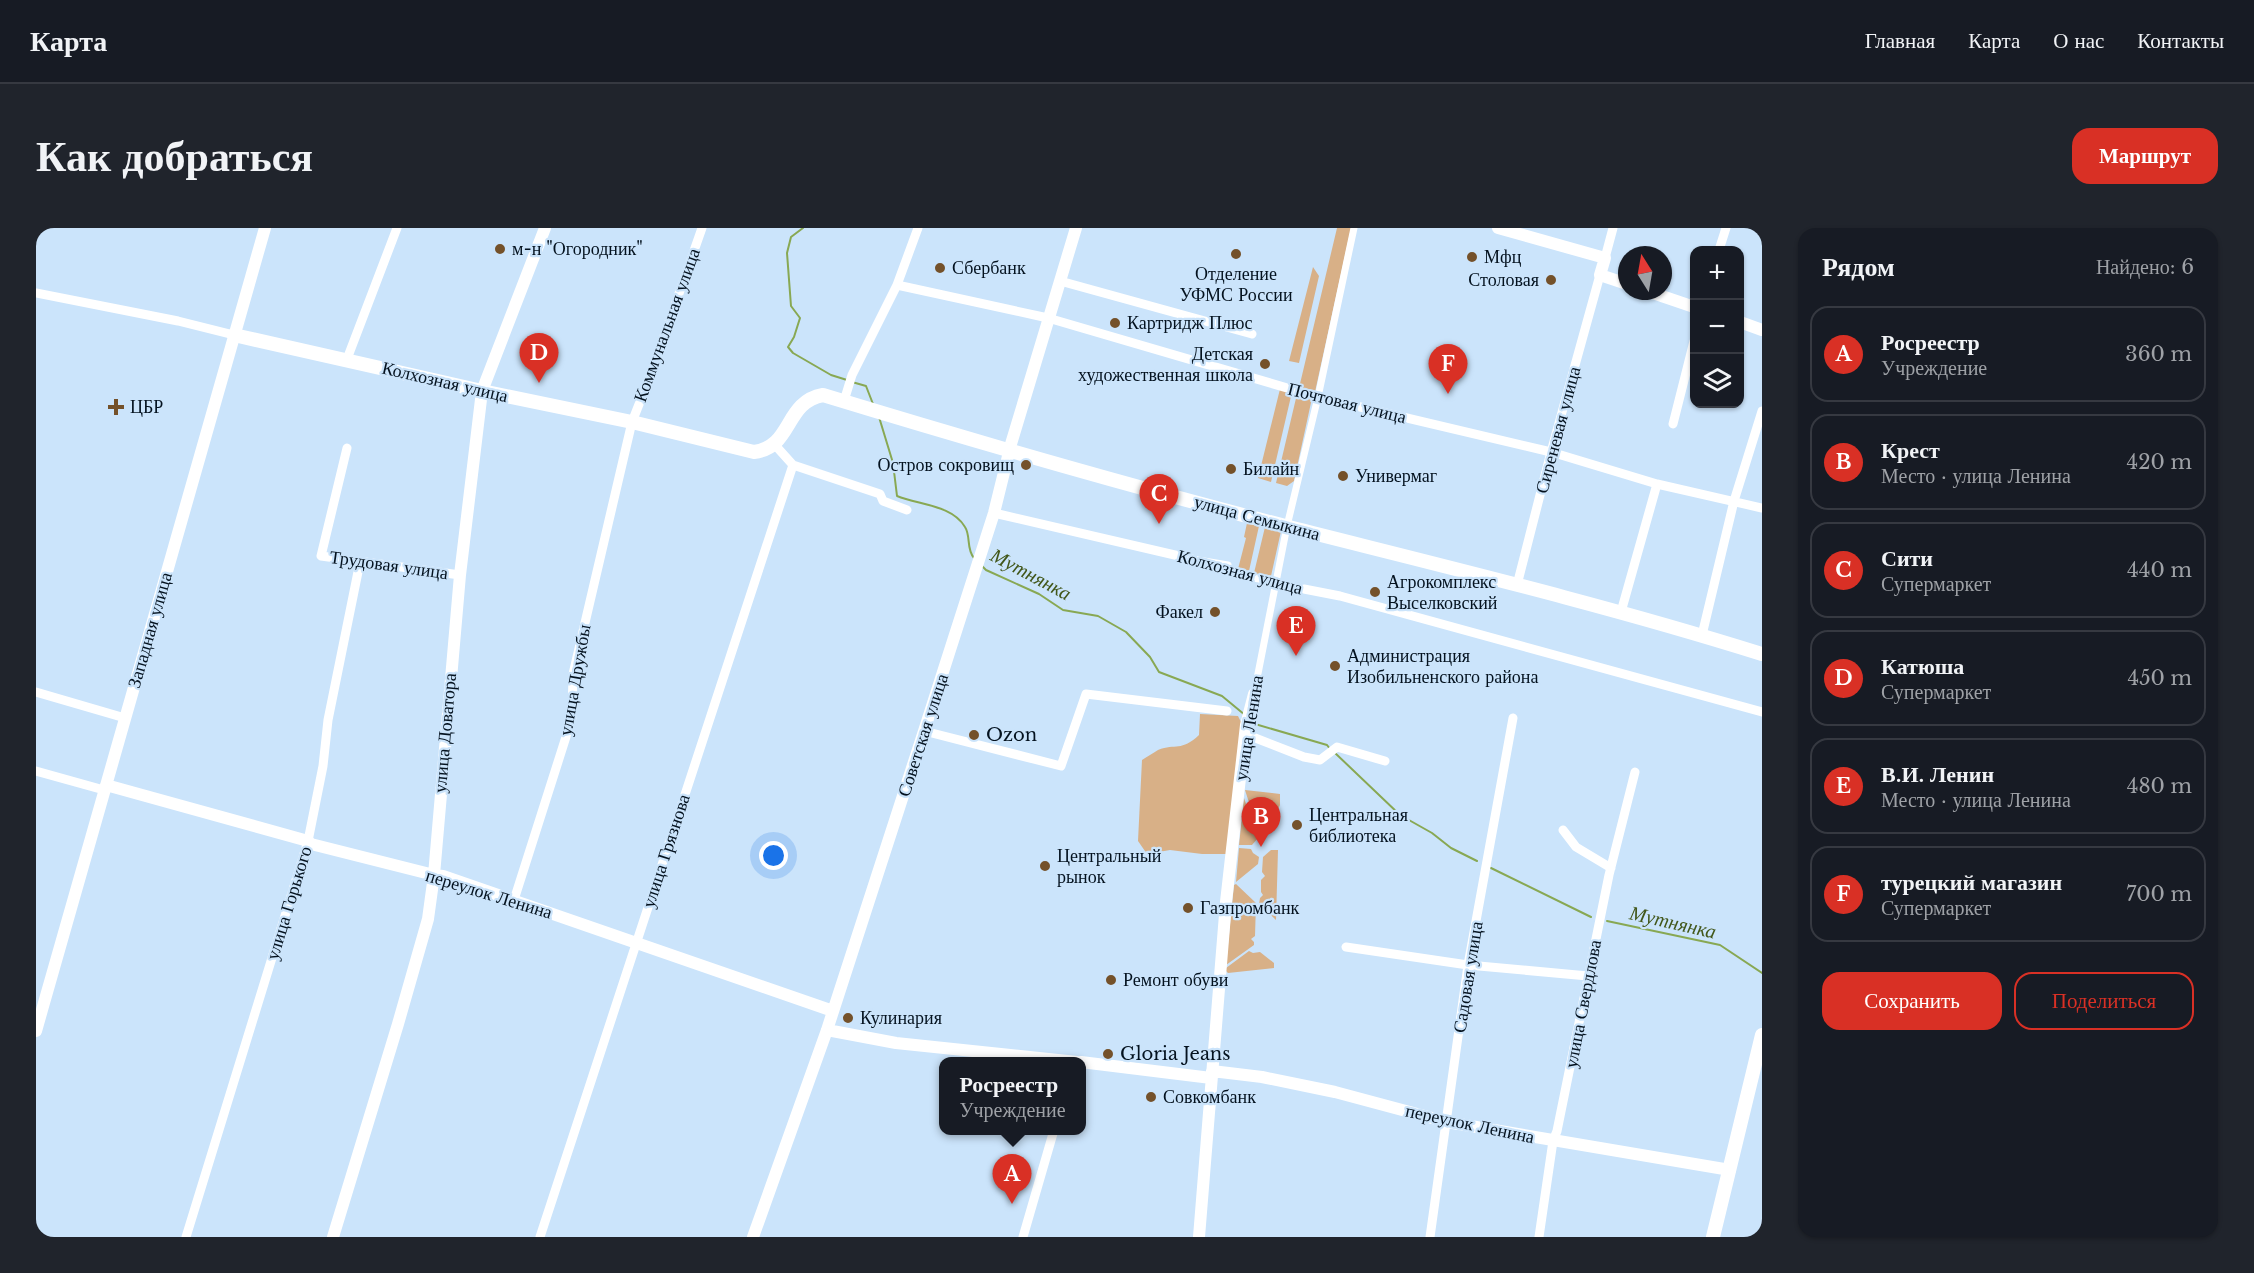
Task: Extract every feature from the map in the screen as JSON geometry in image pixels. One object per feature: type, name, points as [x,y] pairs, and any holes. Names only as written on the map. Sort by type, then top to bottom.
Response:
[{"type":"main road","name":"Колхозная улица","points":[[234,335],[632,422],[754,452],[766,450],[775,445]]},
{"type":"main road","name":"улица Семыкина","points":[[775,445],[805,401],[823,394],[1009,452],[1621,612],[1702,634],[1762,654]]},
{"type":"main road","points":[[1713,1237],[1762,1035]]},
{"type":"street","name":"Западная улица","points":[[36,1031],[265,228]]},
{"type":"street","points":[[347,359],[397,228]]},
{"type":"street","name":"улица Доватора","points":[[333,1237],[428,919],[434,875],[460,575],[482,391],[545,228]]},
{"type":"street","name":"Коммунальная улица","points":[[632,422],[702,228]]},
{"type":"street","points":[[844,401],[851,380],[897,285],[918,228]]},
{"type":"street","name":"Советская улица","points":[[753,1237],[827,1030],[974,576],[1076,228]]},
{"type":"street","name":"улица Ленина","points":[[1199,1237],[1226,902],[1247,724],[1287,526],[1318,397],[1354,228]]},
{"type":"street","points":[[1498,228],[1605,258]]},
{"type":"street","points":[[1613,228],[1600,275],[1618,281]]},
{"type":"street","points":[[1720,246],[1726,228]]},
{"type":"street","name":"Сиреневая улица","points":[[1517,585],[1600,275]]},
{"type":"street","points":[[1060,281],[1252,334]]},
{"type":"street","name":"Почтовая улица","points":[[897,285],[1048,318],[1318,397],[1551,452],[1657,484],[1762,508]]},
{"type":"street","name":"Колхозная улица","points":[[36,292],[234,335]]},
{"type":"street","points":[[1672,299],[1690,305]]},
{"type":"street","points":[[1744,323],[1762,330]]},
{"type":"street","points":[[1673,423],[1692,354]]},
{"type":"street","points":[[1702,634],[1734,501],[1762,411]]},
{"type":"street","name":"улица Дружбы","points":[[514,900],[572,718],[573,674],[632,422]]},
{"type":"street","points":[[775,445],[793,465],[880,494],[883,501],[907,510]]},
{"type":"street","name":"Трудовая улица","points":[[347,448],[321,556],[460,575]]},
{"type":"street","name":"улица Грязнова","points":[[540,1237],[793,465]]},
{"type":"street","points":[[1621,612],[1657,484]]},
{"type":"street","name":"Колхозная улица","points":[[994,513],[1192,559],[1228,565],[1226,572],[1340,596],[1762,712]]},
{"type":"street","name":"улица Горького","points":[[186,1237],[308,841],[323,766],[336,680],[360,562]]},
{"type":"street","points":[[36,692],[125,718]]},
{"type":"street","points":[[924,731],[1061,766],[1086,694],[1227,711]]},
{"type":"street","name":"Садовая улица","points":[[1430,1237],[1468,965],[1513,718]]},
{"type":"street","points":[[1247,724],[1304,757],[1320,760],[1337,747],[1385,761]]},
{"type":"street","name":"переулок Ленина","points":[[36,771],[308,841],[311,844],[443,876],[833,1011]]},
{"type":"street","name":"улица Свердлова","points":[[1539,1237],[1553,1141],[1557,1131],[1611,868],[1635,772]]},
{"type":"street","points":[[1563,830],[1575,847],[1611,868]]},
{"type":"street","points":[[1346,947],[1468,965],[1588,976]]},
{"type":"street","name":"переулок Ленина","points":[[827,1030],[896,1043],[1026,1057]]},
{"type":"street","name":"переулок Ленина","points":[[1086,1063],[1262,1077],[1335,1092],[1447,1122],[1730,1170]]},
{"type":"street","points":[[1023,1237],[1053,1135]]},
{"type":"shaded area","points":[[1337,228],[1351,228],[1315,392],[1299,388]]},
{"type":"shaded area","points":[[1313,267],[1319,276],[1299,363],[1289,361]]},
{"type":"shaded area","points":[[1280,389],[1292,392],[1271,482],[1258,478]]},
{"type":"shaded area","points":[[1297,394],[1312,398],[1294,481],[1287,486],[1276,483]]},
{"type":"shaded area","points":[[1247,523],[1259,526],[1249,571],[1238,569],[1246,538],[1244,537]]},
{"type":"shaded area","points":[[1265,527],[1281,531],[1271,576],[1254,573]]},
{"type":"shaded area","points":[[1200,714],[1238,716],[1242,724],[1226,854],[1170,850],[1147,854],[1138,841],[1142,760],[1158,750],[1188,744],[1199,735]]},
{"type":"shaded area","points":[[1245,790],[1280,794],[1280,805],[1265,838],[1260,837]]},
{"type":"shaded area","points":[[1244,798],[1258,838],[1252,845],[1239,845]]},
{"type":"shaded area","points":[[1239,848],[1251,849],[1259,857],[1258,864],[1236,882]]},
{"type":"shaded area","points":[[1271,850],[1278,850],[1276,920],[1259,904],[1263,895],[1261,880],[1265,876],[1262,872],[1263,857]]},
{"type":"shaded area","points":[[1236,884],[1256,903],[1255,936],[1251,939],[1254,945],[1226,965],[1234,885]]},
{"type":"shaded area","points":[[1249,951],[1260,952],[1274,963],[1274,968],[1228,973],[1226,971],[1226,968]]},
{"type":"waterway","name":"Мутнянка","points":[[803,228],[791,237],[787,253],[791,306],[800,318],[788,347],[793,353],[831,375],[847,380]]},
{"type":"waterway","name":"Мутнянка","points":[[852,382],[866,386],[873,404]]},
{"type":"waterway","name":"Мутнянка","points":[[879,417],[893,463],[897,496],[952,514],[965,527],[970,551],[974,558]]},
{"type":"waterway","name":"Мутнянка","points":[[982,566],[986,570],[1039,594],[1063,610],[1098,616],[1126,632],[1150,657],[1159,672],[1222,696],[1245,715]]},
{"type":"waterway","name":"Мутнянка","points":[[1251,721],[1327,745],[1330,749]]},
{"type":"waterway","name":"Мутнянка","points":[[1334,752],[1400,815],[1432,833],[1451,848],[1477,861]]},
{"type":"waterway","name":"Мутнянка","points":[[1491,868],[1591,917]]},
{"type":"waterway","name":"Мутнянка","points":[[1607,921],[1720,945],[1762,973]]},
{"type":"place","name":"м-н \"Огородник\"","points":[[500,249]]},
{"type":"place","name":"Отделение УФМС России","points":[[1236,254]]},
{"type":"place","name":"Мфц","points":[[1472,257]]},
{"type":"place","name":"Сбербанк","points":[[940,268]]},
{"type":"place","name":"Столовая","points":[[1551,280]]},
{"type":"place","name":"Картридж Плюс","points":[[1115,323]]},
{"type":"place","name":"Детская художественная школа","points":[[1265,364]]},
{"type":"place","name":"Катюша","points":[[539,383]]},
{"type":"place","name":"турецкий магазин","points":[[1448,394]]},
{"type":"place","name":"ЦБР","points":[[116,407]]},
{"type":"place","name":"Остров сокровищ","points":[[1026,465]]},
{"type":"place","name":"Билайн","points":[[1231,469]]},
{"type":"place","name":"Универмаг","points":[[1343,476]]},
{"type":"place","name":"Сити","points":[[1159,524]]},
{"type":"place","name":"Агрокомплекс Выселковский","points":[[1375,592]]},
{"type":"place","name":"Факел","points":[[1215,612]]},
{"type":"place","name":"В.И. Ленин","points":[[1296,656]]},
{"type":"place","name":"Администрация Изобильненского района","points":[[1335,666]]},
{"type":"place","name":"Ozon","points":[[974,735]]},
{"type":"place","name":"Центральная библиотека","points":[[1297,825]]},
{"type":"place","name":"Крест","points":[[1261,847]]},
{"type":"place","name":"Центральный рынок","points":[[1045,866]]},
{"type":"place","name":"Газпромбанк","points":[[1188,908]]},
{"type":"place","name":"Ремонт обуви","points":[[1111,980]]},
{"type":"place","name":"Кулинария","points":[[848,1018]]},
{"type":"place","name":"Gloria Jeans","points":[[1108,1054]]},
{"type":"place","name":"Совкомбанк","points":[[1151,1097]]},
{"type":"place","name":"Росреестр","points":[[1012,1204]]}]
